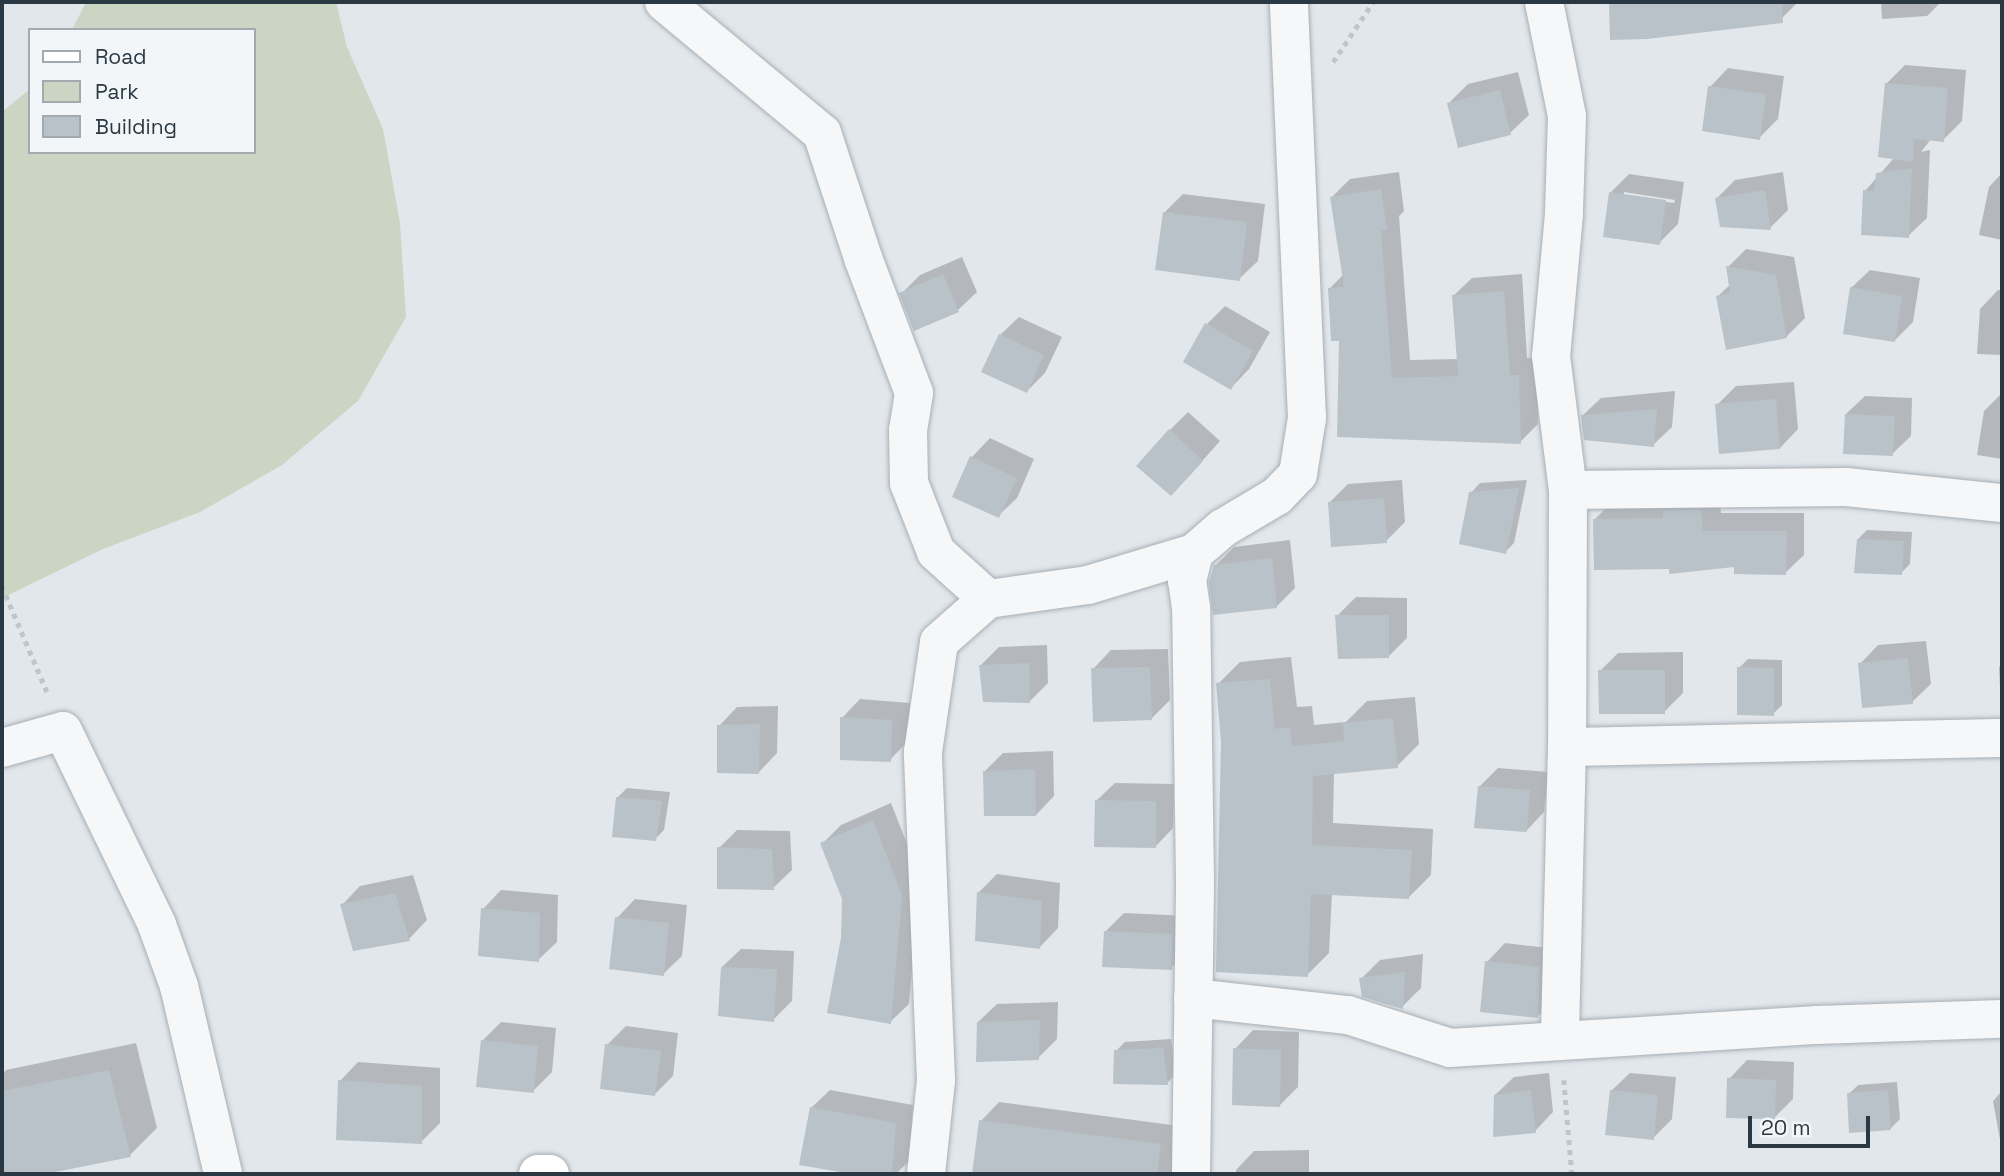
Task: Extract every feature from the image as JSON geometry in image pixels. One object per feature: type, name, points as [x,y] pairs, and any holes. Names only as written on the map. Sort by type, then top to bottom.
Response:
[{"type":"main road","points":[[538,1174],[550,1174]]},
{"type":"street","points":[[664,2],[822,132],[863,258],[914,393],[908,430],[909,483],[936,552],[988,599]]},
{"type":"street","points":[[926,1174],[936,1081],[923,752],[939,642],[988,599],[1088,585],[1194,553],[1223,528],[1277,496],[1298,474],[1307,418],[1289,2]]},
{"type":"street","points":[[1544,2],[1567,116],[1564,214],[1551,356],[1569,490],[1567,747],[1560,1041]]},
{"type":"street","points":[[1569,490],[1846,487],[2002,503]]},
{"type":"street","points":[[1191,1174],[1195,882],[1191,608],[1187,581],[1194,553]]},
{"type":"street","points":[[2,748],[63,730],[157,925],[179,986],[223,1174]]},
{"type":"street","points":[[1567,747],[2002,738]]},
{"type":"street","points":[[1193,998],[1348,1015],[1450,1048],[1817,1025],[2002,1019]]},
{"type":"path","points":[[2,586],[63,730]]},
{"type":"path","points":[[1560,1041],[1572,1174]]},
{"type":"green space","points":[[86,2],[336,2],[347,47],[383,129],[400,223],[406,317],[358,401],[282,465],[200,512],[103,549],[2,598],[2,112],[28,91],[28,154],[256,154],[256,28],[73,28]]},
{"type":"building","points":[[1609,2],[1782,2],[1783,23],[1647,39],[1610,40]]},
{"type":"building","points":[[1885,83],[1948,88],[1944,142],[1914,139],[1913,162],[1878,157]]},
{"type":"building","points":[[1708,86],[1766,94],[1760,140],[1702,131]]},
{"type":"building","points":[[1500,90],[1511,135],[1458,148],[1447,103]]},
{"type":"building","points":[[1912,168],[1909,238],[1861,235],[1863,190],[1874,191],[1876,173]]},
{"type":"building","points":[[1381,189],[1387,230],[1381,231],[1392,378],[1458,376],[1452,295],[1504,291],[1510,375],[1519,375],[1521,444],[1337,437],[1339,341],[1331,341],[1328,288],[1344,287],[1330,197]]},
{"type":"building","points":[[1765,190],[1771,230],[1720,227],[1715,198]]},
{"type":"building","points":[[1609,192],[1666,200],[1660,245],[1603,237]]},
{"type":"building","points":[[1163,212],[1247,222],[1240,281],[1155,270]]},
{"type":"building","points":[[1726,266],[1776,275],[1787,338],[1726,350],[1716,296],[1730,293]]},
{"type":"building","points":[[943,274],[959,312],[914,331],[899,293]]},
{"type":"building","points":[[1850,287],[1902,296],[1895,342],[1843,334]]},
{"type":"building","points":[[1205,323],[1253,351],[1231,390],[1183,362]]},
{"type":"building","points":[[999,334],[1044,355],[1027,393],[981,372]]},
{"type":"building","points":[[1776,399],[1780,449],[1719,454],[1715,404]]},
{"type":"building","points":[[1657,409],[1654,447],[1584,440],[1581,415]]},
{"type":"building","points":[[1845,414],[1895,416],[1893,456],[1843,454]]},
{"type":"building","points":[[1169,429],[1203,461],[1171,496],[1136,466]]},
{"type":"building","points":[[970,456],[1017,478],[999,518],[952,497]]},
{"type":"building","points":[[1519,488],[1506,554],[1459,544],[1469,492]]},
{"type":"building","points":[[1384,498],[1387,543],[1331,547],[1328,502]]},
{"type":"building","points":[[1701,510],[1703,531],[1787,531],[1786,575],[1734,574],[1734,567],[1669,574],[1669,569],[1594,570],[1593,519],[1663,518],[1663,511]]},
{"type":"building","points":[[1857,539],[1904,541],[1902,575],[1854,573]]},
{"type":"building","points":[[1272,558],[1277,608],[1213,615],[1209,582],[1214,565]]},
{"type":"building","points":[[1335,615],[1389,615],[1389,658],[1338,659]]},
{"type":"building","points":[[1908,658],[1913,704],[1862,708],[1858,663]]},
{"type":"building","points":[[1029,663],[1030,703],[983,702],[979,665]]},
{"type":"building","points":[[1150,667],[1152,720],[1093,722],[1091,668]]},
{"type":"building","points":[[1737,667],[1774,668],[1774,716],[1737,715]]},
{"type":"building","points":[[1598,670],[1665,670],[1665,714],[1599,714]]},
{"type":"building","points":[[1270,679],[1275,729],[1290,727],[1292,746],[1344,741],[1343,723],[1393,718],[1398,768],[1313,776],[1312,845],[1412,850],[1409,899],[1311,894],[1308,977],[1216,972],[1221,742],[1216,683]]},
{"type":"building","points":[[840,717],[892,720],[891,762],[840,760]]},
{"type":"building","points":[[760,724],[759,774],[717,773],[717,725]]},
{"type":"building","points":[[1035,769],[1036,816],[984,816],[983,771]]},
{"type":"building","points":[[1478,786],[1530,790],[1527,832],[1474,828]]},
{"type":"building","points":[[616,797],[662,801],[656,841],[612,837]]},
{"type":"building","points":[[1095,800],[1156,801],[1156,848],[1094,847]]},
{"type":"building","points":[[873,820],[902,896],[891,1024],[827,1013],[841,938],[842,899],[820,843]]},
{"type":"building","points":[[717,847],[772,849],[774,890],[717,889]]},
{"type":"building","points":[[977,892],[1042,901],[1040,949],[975,941]]},
{"type":"building","points":[[395,893],[410,941],[353,951],[340,904]]},
{"type":"building","points":[[481,908],[540,913],[539,962],[478,956]]},
{"type":"building","points":[[615,917],[669,923],[664,976],[609,969]]},
{"type":"building","points":[[1104,931],[1172,934],[1172,970],[1102,967]]},
{"type":"building","points":[[1485,961],[1540,967],[1538,1018],[1480,1012]]},
{"type":"building","points":[[721,967],[777,969],[774,1022],[718,1016]]},
{"type":"building","points":[[1405,972],[1403,1009],[1362,997],[1359,978]]},
{"type":"building","points":[[1040,1020],[1039,1060],[976,1062],[977,1022]]},
{"type":"building","points":[[481,1040],[538,1046],[534,1093],[476,1087]]},
{"type":"building","points":[[605,1044],[661,1051],[655,1096],[600,1089]]},
{"type":"building","points":[[1163,1048],[1168,1085],[1113,1084],[1114,1050]]},
{"type":"building","points":[[1233,1048],[1281,1050],[1280,1107],[1232,1105]]},
{"type":"building","points":[[109,1070],[131,1157],[45,1174],[2,1174],[2,1091]]},
{"type":"building","points":[[1727,1078],[1776,1080],[1775,1119],[1726,1118]]},
{"type":"building","points":[[338,1080],[422,1086],[422,1144],[336,1140]]},
{"type":"building","points":[[1531,1090],[1536,1133],[1493,1137],[1494,1095]]},
{"type":"building","points":[[1610,1090],[1658,1095],[1654,1140],[1605,1135]]},
{"type":"building","points":[[1888,1090],[1891,1130],[1849,1133],[1847,1093]]},
{"type":"building","points":[[810,1107],[896,1123],[892,1174],[852,1174],[799,1165]]},
{"type":"building","points":[[979,1120],[1161,1144],[1157,1174],[972,1174]]}]
